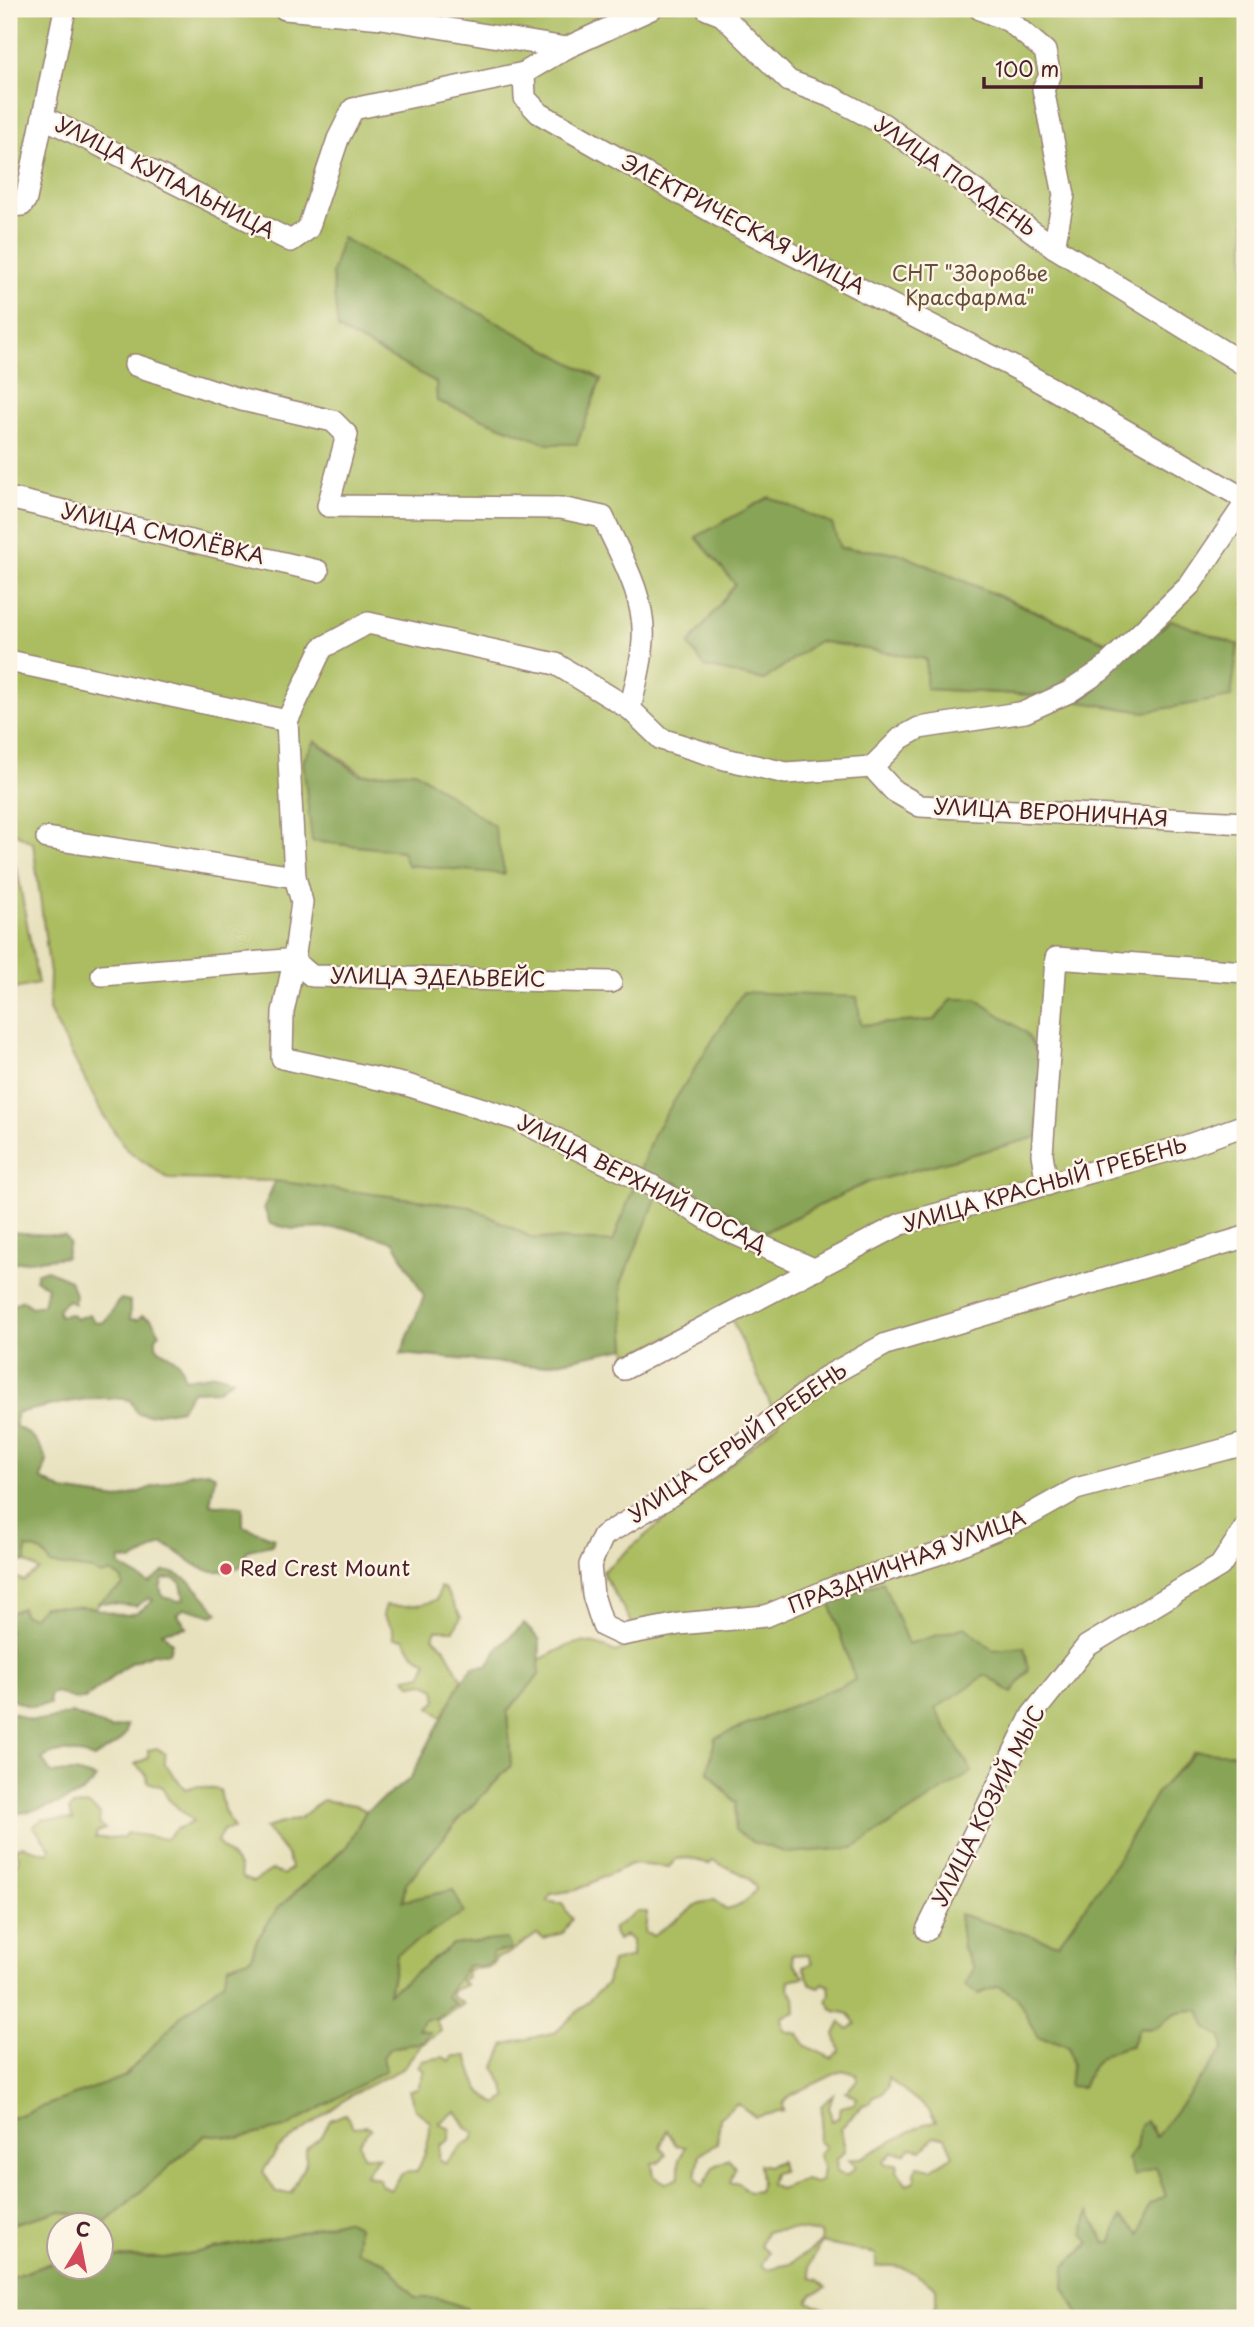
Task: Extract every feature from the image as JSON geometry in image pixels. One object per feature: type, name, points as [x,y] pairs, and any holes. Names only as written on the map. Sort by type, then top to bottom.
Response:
[{"type":"street","points":[[9,206],[22,205],[26,199],[65,9]]},
{"type":"street","points":[[285,9],[382,18],[566,48]]},
{"type":"street","name":"УЛИЦА КУПАЛЬНИЦА","points":[[43,117],[291,241],[308,229],[338,139],[353,109],[524,73],[566,48],[651,9]]},
{"type":"street","name":"УЛИЦА ПОЛДЕНЬ","points":[[707,9],[722,15],[789,81],[832,97],[883,124],[1054,247],[1245,365]]},
{"type":"street","points":[[981,9],[1009,21],[1045,51],[1051,76],[1043,89],[1064,195],[1054,247]]},
{"type":"street","name":"ЭЛЕКТРИЧЕСКАЯ УЛИЦА","points":[[524,73],[525,98],[539,113],[737,226],[1023,372],[1245,502]]},
{"type":"street","points":[[135,365],[242,400],[333,421],[348,435],[328,506],[561,508],[603,517],[639,600],[644,637],[641,663],[629,709]]},
{"type":"street","name":"УЛИЦА СМОЛЁВКА","points":[[9,498],[318,570]]},
{"type":"street","points":[[872,767],[901,738],[919,728],[1025,712],[1069,692],[1102,670],[1189,585],[1245,502]]},
{"type":"street","name":"УЛИЦА ВЕРХНИЙ ПОСАД","points":[[816,1270],[724,1228],[651,1185],[518,1120],[407,1085],[282,1058],[283,1012],[295,961],[302,902],[295,877],[287,720],[322,648],[368,623],[556,664],[629,709],[661,740],[786,773],[872,767]]},
{"type":"street","points":[[9,661],[287,720]]},
{"type":"street","name":"УЛИЦА ВЕРОНИЧНАЯ","points":[[872,767],[894,791],[920,806],[1245,823]]},
{"type":"street","points":[[47,838],[295,877]]},
{"type":"street","points":[[1047,1185],[1042,1154],[1056,958],[1245,972]]},
{"type":"street","name":"УЛИЦА ЭДЕЛЬВЕЙС","points":[[102,975],[295,961],[312,975],[611,982]]},
{"type":"street","name":"УЛИЦА КРАСНЫЙ ГРЕБЕНЬ","points":[[624,1369],[901,1224],[1047,1185],[1245,1125]]},
{"type":"street","name":"УЛИЦА СЕРЫЙ ГРЕБЕНЬ","points":[[603,1626],[593,1595],[590,1565],[603,1535],[664,1500],[722,1460],[826,1377],[886,1344],[1245,1237]]},
{"type":"street","name":"ПРАЗДНИЧНАЯ УЛИЦА","points":[[603,1626],[622,1635],[679,1624],[766,1616],[835,1587],[939,1554],[1024,1518],[1076,1489],[1245,1444]]},
{"type":"street","name":"УЛИЦА КОЗИЙ МЫС","points":[[927,1930],[1032,1715],[1050,1689],[1087,1646],[1220,1566],[1245,1528]]},
{"type":"green space","name":"СНТ \"Здоровье Красфарма\"","points":[[9,9],[1245,9],[1245,1754],[1194,1752],[1158,1791],[1108,1875],[1058,1944],[959,1915],[963,1948],[974,1968],[978,1994],[998,1986],[1017,1997],[1038,2038],[1056,2041],[1069,2047],[1072,2064],[1069,2085],[1082,2087],[1095,2063],[1105,2054],[1131,2046],[1139,2028],[1157,2027],[1179,2012],[1200,2009],[1207,2027],[1222,2037],[1224,2049],[1156,2138],[1151,2126],[1139,2127],[1136,2148],[1147,2170],[1156,2167],[1166,2197],[1139,2234],[1129,2224],[1112,2242],[1105,2243],[1100,2232],[1066,2266],[1064,2288],[1081,2318],[926,2318],[936,2305],[936,2287],[902,2267],[876,2267],[876,2254],[821,2243],[809,2266],[811,2278],[818,2280],[826,2288],[812,2294],[808,2302],[835,2313],[836,2318],[471,2318],[466,2308],[437,2298],[415,2298],[386,2262],[356,2251],[345,2220],[280,2237],[165,2258],[116,2257],[116,2213],[206,2134],[238,2138],[383,2057],[390,2048],[424,2042],[418,2030],[423,2020],[436,2018],[455,2004],[445,1997],[468,1964],[453,1944],[389,1994],[397,1954],[464,1912],[453,1891],[403,1902],[405,1885],[458,1820],[511,1766],[507,1712],[539,1675],[539,1660],[576,1643],[593,1644],[616,1652],[641,1639],[602,1572],[779,1423],[728,1311],[627,1356],[621,1283],[657,1197],[675,1181],[764,1232],[866,1183],[1036,1137],[952,999],[935,1020],[861,1025],[654,1133],[613,1242],[531,1238],[471,1207],[275,1181],[169,1179],[127,1150],[103,1115],[49,1010],[50,974],[33,843],[9,830]],"holes":[[[601,379],[576,444],[548,444],[437,401],[436,382]],[[840,548],[898,553],[1133,653],[1238,644],[1231,696],[1035,695],[926,689],[926,659],[818,641],[764,680],[689,644],[736,584]],[[316,741],[504,874],[402,851],[312,841]],[[710,1768],[788,1853],[721,1788],[708,1771]],[[689,1858],[709,1864],[713,1860],[748,1878],[756,1889],[744,1903],[731,1909],[726,1910],[715,1900],[700,1903],[653,1936],[645,1933],[647,1912],[636,1912],[612,1929],[618,1940],[626,1935],[632,1941],[632,1957],[612,1962],[607,1983],[556,2032],[505,2044],[495,2067],[508,2097],[497,2104],[480,2090],[467,2056],[453,2056],[450,2061],[443,2057],[422,2061],[418,2066],[424,2070],[418,2089],[409,2090],[415,2109],[430,2122],[428,2141],[416,2172],[399,2176],[390,2190],[381,2185],[379,2179],[365,2175],[379,2157],[363,2156],[359,2143],[370,2129],[365,2126],[354,2127],[345,2114],[330,2120],[322,2136],[306,2149],[306,2162],[291,2193],[276,2193],[263,2171],[279,2148],[354,2093],[402,2069],[420,2046],[441,2030],[436,2021],[463,2004],[451,1996],[452,1991],[466,1985],[461,1981],[467,1977],[466,1971],[490,1966],[496,1958],[506,1955],[537,1934],[544,1939],[563,1933],[572,1919],[562,1904],[548,1901],[551,1894],[576,1890],[631,1864],[669,1867],[676,1859]],[[808,1954],[812,1963],[803,1967],[811,1985],[819,1988],[823,1983],[829,1986],[830,1994],[827,2000],[832,2009],[849,2014],[856,2024],[848,2029],[841,2022],[835,2034],[840,2051],[831,2058],[806,2046],[798,2034],[784,2031],[782,2017],[796,2012],[795,1997],[788,1989],[789,1980],[804,1977],[794,1964],[792,1955]],[[843,2070],[857,2075],[857,2081],[845,2092],[857,2098],[854,2104],[841,2107],[838,2118],[832,2121],[829,2108],[833,2095],[821,2106],[822,2122],[818,2141],[825,2147],[819,2155],[823,2168],[821,2181],[815,2183],[805,2180],[779,2189],[770,2185],[773,2173],[782,2171],[780,2161],[769,2166],[759,2164],[761,2182],[758,2191],[749,2192],[739,2183],[730,2183],[735,2168],[729,2159],[713,2167],[703,2187],[696,2177],[700,2154],[717,2144],[720,2118],[737,2103],[755,2117],[784,2111],[783,2104],[789,2096]],[[888,2078],[929,2110],[936,2122],[924,2124],[861,2158],[849,2160],[856,2167],[846,2176],[836,2172],[837,2159],[845,2151],[841,2128],[863,2105],[882,2094],[888,2087]],[[456,2111],[467,2128],[475,2133],[471,2141],[464,2144],[445,2164],[439,2158],[440,2146],[449,2140],[450,2129],[439,2123]],[[667,2130],[676,2145],[686,2147],[679,2159],[679,2177],[666,2183],[654,2176],[652,2163],[660,2162],[666,2155],[660,2147]],[[934,2137],[945,2137],[953,2155],[931,2169],[918,2166],[914,2172],[915,2181],[907,2184],[897,2171],[898,2164],[886,2165],[883,2162],[893,2152],[905,2154],[911,2148],[922,2150]],[[793,2229],[820,2233],[821,2243],[790,2264],[767,2269],[761,2265],[769,2253],[760,2246],[766,2232]]]},
{"type":"green space","points":[[342,238],[601,379],[577,444],[548,444],[437,401],[436,382],[338,329],[332,274]]},
{"type":"green space","points":[[769,497],[832,524],[840,548],[898,553],[1132,653],[1171,620],[1238,645],[1231,697],[1145,712],[1035,695],[926,689],[926,659],[818,641],[764,680],[705,667],[689,645],[735,584],[696,537]]},
{"type":"green space","points":[[315,741],[360,775],[415,771],[494,826],[505,874],[407,865],[402,851],[312,841],[303,761]]},
{"type":"green space","points":[[9,847],[18,874],[38,984],[9,990]]},
{"type":"green space","points":[[743,992],[857,997],[861,1025],[935,1020],[952,999],[976,999],[1025,1032],[1043,1060],[1037,1137],[866,1183],[764,1232],[675,1182],[657,1197],[621,1283],[626,1348],[538,1366],[401,1354],[424,1296],[394,1242],[345,1228],[293,1229],[270,1224],[264,1208],[275,1181],[471,1207],[532,1238],[613,1242],[654,1133]]},
{"type":"green space","points":[[9,1232],[65,1236],[69,1243],[66,1257],[9,1263]]},
{"type":"green space","points":[[47,1270],[70,1280],[75,1295],[74,1304],[68,1300],[58,1309],[59,1316],[71,1314],[76,1319],[90,1314],[94,1322],[102,1323],[121,1299],[130,1301],[130,1319],[138,1320],[142,1316],[151,1319],[160,1333],[156,1337],[156,1346],[179,1363],[186,1379],[215,1374],[233,1379],[218,1390],[192,1391],[181,1409],[148,1415],[137,1413],[130,1400],[116,1398],[73,1401],[16,1413],[16,1427],[35,1440],[47,1461],[41,1479],[63,1491],[119,1499],[192,1473],[208,1471],[215,1476],[210,1504],[243,1507],[243,1526],[274,1538],[272,1545],[248,1550],[240,1567],[225,1570],[205,1570],[163,1544],[132,1561],[120,1559],[120,1566],[149,1583],[165,1571],[181,1576],[195,1587],[218,1613],[213,1616],[185,1608],[177,1614],[187,1627],[162,1632],[172,1643],[169,1653],[153,1654],[130,1663],[85,1699],[74,1699],[55,1692],[49,1695],[50,1704],[31,1707],[9,1699],[9,1613],[22,1608],[23,1615],[33,1617],[43,1606],[74,1606],[124,1615],[138,1612],[153,1600],[149,1598],[136,1606],[99,1602],[123,1586],[122,1579],[111,1572],[101,1575],[92,1570],[50,1564],[44,1554],[34,1549],[26,1548],[26,1562],[13,1560],[11,1556],[9,1306],[23,1300],[32,1307],[43,1305],[47,1287],[35,1279],[37,1273]],"holes":[[[173,1578],[181,1583],[184,1599],[179,1601],[163,1597],[160,1588],[163,1579]]]},
{"type":"green space","points":[[26,1548],[41,1552],[50,1564],[92,1570],[101,1575],[111,1572],[122,1579],[123,1586],[93,1608],[43,1606],[33,1618],[23,1615],[22,1608],[9,1613],[9,1574],[24,1581],[39,1570],[26,1562]]},
{"type":"green space","points":[[883,1582],[908,1644],[965,1627],[993,1650],[1024,1647],[1029,1669],[1012,1693],[986,1675],[935,1709],[972,1772],[853,1848],[788,1853],[753,1842],[735,1830],[736,1803],[708,1771],[715,1738],[855,1680],[829,1600]]},
{"type":"green space","points":[[440,1587],[445,1589],[461,1617],[454,1630],[436,1630],[433,1637],[444,1647],[462,1680],[444,1719],[430,1707],[437,1701],[435,1689],[424,1683],[412,1685],[405,1678],[422,1675],[427,1662],[414,1654],[404,1639],[393,1638],[393,1628],[383,1615],[386,1605],[412,1605],[437,1599]]},
{"type":"green space","points":[[524,1624],[540,1640],[539,1675],[507,1712],[511,1766],[458,1820],[405,1885],[403,1901],[453,1890],[464,1912],[397,1954],[389,1993],[453,1944],[507,1939],[511,1949],[493,1953],[491,1962],[482,1967],[468,1965],[446,1996],[455,2004],[436,2018],[423,2020],[418,2029],[430,2032],[424,2042],[390,2048],[383,2057],[386,2070],[285,2128],[238,2138],[206,2134],[116,2213],[46,2212],[46,2215],[9,2225],[9,2119],[124,2077],[180,2017],[223,1983],[228,1966],[251,1958],[256,1942],[277,1909],[347,1846],[366,1811],[410,1779],[462,1680],[473,1667],[487,1666],[500,1646]]},
{"type":"green space","points":[[9,1711],[30,1720],[47,1720],[72,1713],[111,1729],[127,1725],[120,1741],[94,1758],[61,1752],[42,1759],[51,1773],[75,1772],[96,1778],[90,1786],[57,1804],[9,1815]]},
{"type":"green space","points":[[157,1748],[165,1754],[165,1764],[185,1789],[196,1786],[220,1790],[224,1810],[234,1829],[223,1830],[217,1842],[239,1866],[242,1878],[253,1882],[272,1870],[283,1875],[291,1868],[288,1856],[265,1828],[300,1818],[323,1800],[355,1805],[366,1811],[347,1846],[277,1909],[256,1942],[251,1958],[228,1966],[223,1983],[180,2017],[124,2077],[9,2119],[9,1866],[17,1864],[19,1857],[14,1849],[22,1846],[48,1853],[50,1848],[33,1826],[43,1819],[73,1820],[69,1810],[73,1806],[89,1805],[100,1814],[99,1824],[105,1829],[97,1832],[95,1838],[124,1838],[126,1833],[166,1839],[176,1829],[194,1822],[168,1799],[162,1787],[148,1782],[146,1774],[135,1764],[148,1758],[148,1750]]},
{"type":"green space","points":[[1195,1752],[1245,1754],[1245,2318],[1081,2318],[1064,2288],[1065,2266],[1090,2244],[1083,2233],[1089,2212],[1105,2243],[1112,2242],[1120,2217],[1140,2234],[1149,2204],[1166,2196],[1156,2167],[1134,2176],[1127,2159],[1136,2148],[1139,2127],[1146,2121],[1156,2137],[1224,2049],[1222,2038],[1207,2027],[1200,2010],[1179,2012],[1157,2027],[1139,2028],[1131,2046],[1105,2054],[1095,2063],[1082,2087],[1069,2086],[1072,2064],[1069,2047],[1056,2041],[1038,2038],[1017,1997],[998,1986],[978,1994],[965,1986],[974,1968],[963,1948],[959,1914],[1058,1944],[1108,1875],[1158,1791]]},
{"type":"green space","name":"СНТ \"Здоровье Красфарма\"","points":[[46,2215],[46,2265],[9,2278],[9,2225]]},
{"type":"green space","points":[[345,2220],[358,2226],[356,2251],[386,2262],[415,2298],[437,2298],[466,2308],[471,2318],[9,2318],[9,2278],[46,2265],[46,2282],[116,2282],[116,2257],[165,2258],[280,2237]]},
{"type":"place","name":"Red Crest Mount","points":[[226,1569]]}]
